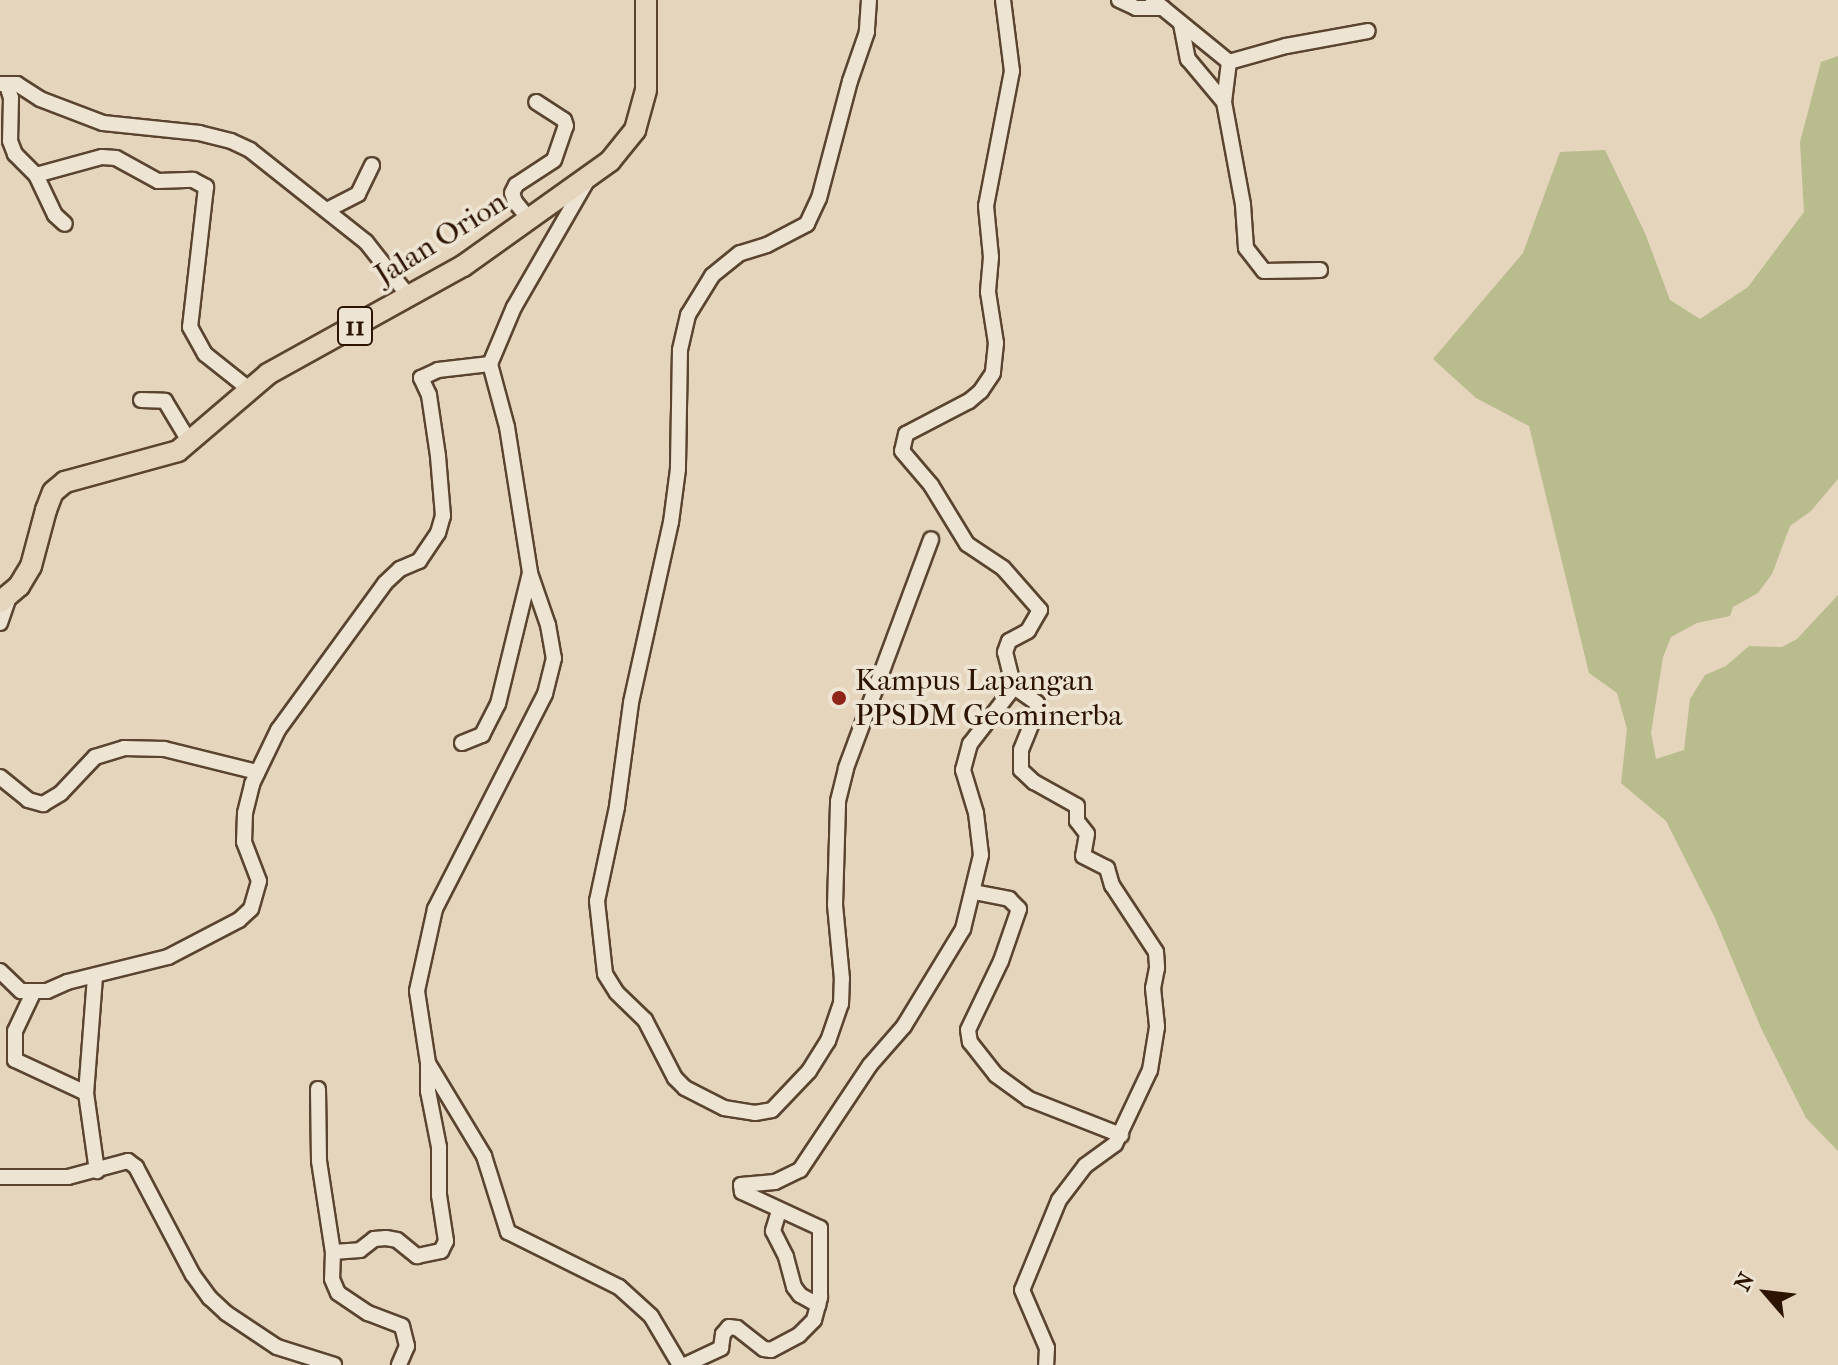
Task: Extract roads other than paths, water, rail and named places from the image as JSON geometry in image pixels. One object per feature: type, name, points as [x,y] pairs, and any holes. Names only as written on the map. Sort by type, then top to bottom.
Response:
[{"type":"highway","name":"Jalan Orion","points":[[4,600],[31,566],[53,492],[65,482],[161,458],[189,441],[249,389],[288,362],[410,298],[588,179],[624,146],[635,130],[646,90],[646,0]]},
{"type":"street","points":[[869,0],[867,32],[850,81],[819,198],[807,224],[767,245],[740,253],[712,276],[688,315],[680,350],[678,469],[671,522],[631,703],[617,807],[597,901],[605,974],[611,984],[645,1020],[675,1078],[685,1088],[724,1108],[755,1113],[772,1110],[809,1071],[828,1041],[841,1004],[842,979],[835,905],[838,801],[846,768],[931,539]]},
{"type":"street","points":[[1003,0],[1012,71],[986,206],[991,257],[988,292],[996,343],[993,373],[981,391],[969,401],[906,434],[902,444],[907,459],[931,485],[967,544],[1003,568],[1040,610],[1028,631],[1009,641],[1005,652],[1014,687],[1037,703],[1038,708],[1021,750],[1021,770],[1034,782],[1077,806],[1077,821],[1087,834],[1083,856],[1107,868],[1112,885],[1156,952],[1153,988],[1157,1027],[1150,1070],[1115,1144],[1073,1177],[1046,1226],[1022,1290],[1047,1348],[1046,1365]]},
{"type":"street","points":[[1119,0],[1136,8],[1158,4],[1229,62]]},
{"type":"street","points":[[1181,24],[1188,59],[1224,102]]},
{"type":"street","points":[[1229,62],[1286,46],[1368,31]]},
{"type":"street","points":[[1229,62],[1224,102],[1243,205],[1246,248],[1264,271],[1320,270]]},
{"type":"street","points":[[65,224],[55,215],[36,175],[15,154],[10,141],[11,98],[3,84],[17,84],[40,99],[103,123],[199,133],[231,141],[287,176],[366,242],[410,298]]},
{"type":"street","points":[[529,219],[515,202],[512,193],[516,185],[554,160],[566,126],[564,120],[536,102]]},
{"type":"street","points":[[36,175],[102,157],[116,158],[158,181],[193,180],[206,187],[189,312],[190,327],[205,354],[249,389]]},
{"type":"street","points":[[327,210],[358,194],[372,165]]},
{"type":"street","points":[[333,1252],[360,1250],[374,1239],[386,1238],[397,1240],[417,1256],[441,1251],[446,1241],[439,1195],[439,1147],[435,1113],[428,1091],[428,1063],[417,991],[435,909],[545,694],[554,658],[548,625],[530,573],[507,427],[490,364],[514,307],[588,179]]},
{"type":"street","points":[[0,971],[21,991],[33,993],[168,957],[239,920],[251,909],[259,881],[244,842],[245,813],[257,772],[278,730],[385,583],[400,569],[419,561],[438,533],[443,516],[438,456],[429,395],[421,378],[438,370],[490,364]]},
{"type":"street","points":[[141,400],[165,401],[189,441]]},
{"type":"street","points":[[462,743],[482,735],[498,704],[530,573]]},
{"type":"street","points":[[0,623],[4,600]]},
{"type":"street","points":[[428,1063],[484,1156],[508,1232],[619,1287],[651,1316],[683,1365],[721,1348],[723,1334],[729,1327],[737,1328],[764,1349],[780,1347],[814,1320],[818,1305],[820,1228],[742,1192],[741,1185],[775,1182],[800,1170],[870,1065],[904,1026],[963,929],[981,855],[976,813],[963,770],[970,744],[1014,687]]},
{"type":"street","points":[[0,777],[28,800],[43,804],[61,793],[95,757],[124,748],[164,749],[257,772]]},
{"type":"street","points":[[974,892],[1009,899],[1019,909],[1001,961],[968,1030],[970,1042],[996,1075],[1029,1099],[1121,1135]]},
{"type":"street","points":[[95,977],[86,1093],[97,1171]]},
{"type":"street","points":[[33,993],[15,1031],[15,1060],[86,1093]]},
{"type":"street","points":[[318,1089],[320,1175],[333,1252],[332,1279],[338,1293],[368,1313],[402,1326],[407,1346],[399,1365]]},
{"type":"street","points":[[0,1177],[48,1179],[97,1171],[128,1161],[136,1167],[193,1275],[210,1298],[277,1347],[334,1365]]},
{"type":"street","points":[[779,1211],[773,1231],[786,1257],[794,1287],[800,1295],[818,1305]]},
{"type":"place","name":"Kampus Lapangan PPSDM Geominerba","points":[[839,698]]}]
